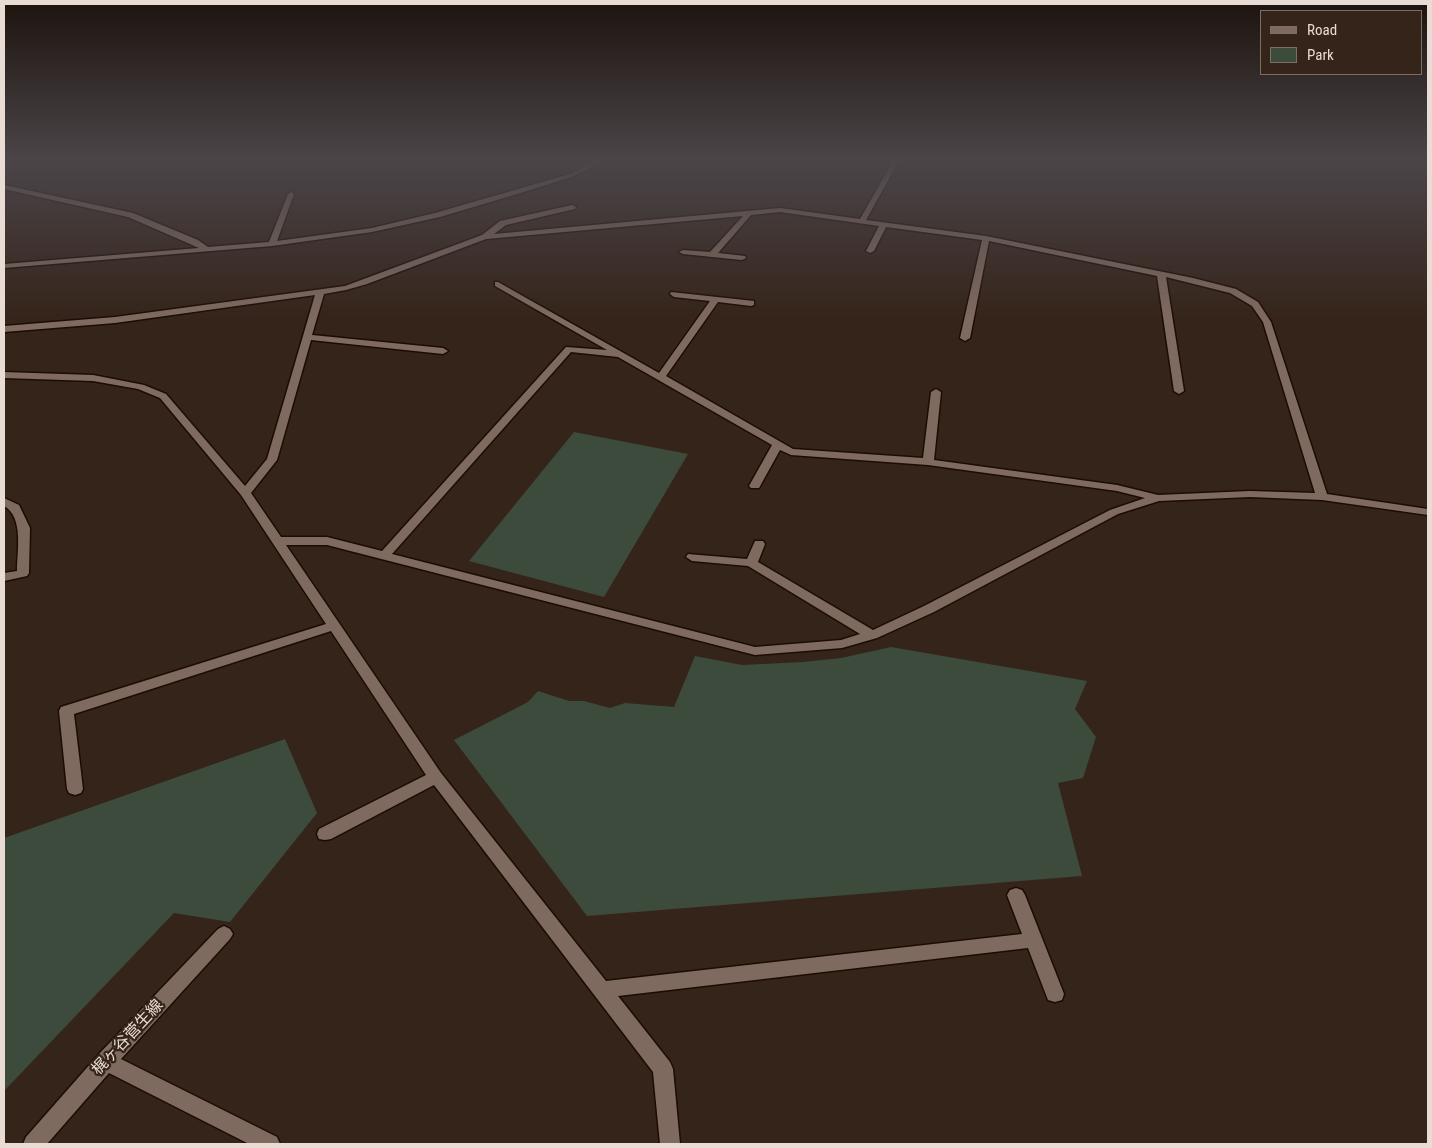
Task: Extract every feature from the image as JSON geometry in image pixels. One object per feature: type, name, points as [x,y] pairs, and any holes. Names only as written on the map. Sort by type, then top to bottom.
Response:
[{"type":"street","points":[[128,215],[195,242],[206,249]]},
{"type":"street","points":[[272,244],[283,215]]},
{"type":"street","points":[[4,266],[272,244],[372,230],[439,215]]},
{"type":"street","points":[[485,237],[503,223],[539,215]]},
{"type":"street","points":[[4,329],[115,320],[320,292],[369,282],[454,246],[485,237],[741,215]]},
{"type":"street","points":[[712,255],[747,215]]},
{"type":"street","points":[[814,215],[986,238],[1161,274],[1233,291],[1255,304],[1267,322],[1322,497]]},
{"type":"street","points":[[862,221],[866,215]]},
{"type":"street","points":[[870,251],[884,224]]},
{"type":"street","points":[[965,338],[986,238]]},
{"type":"street","points":[[684,252],[742,258]]},
{"type":"street","points":[[1161,274],[1179,391]]},
{"type":"street","points":[[498,284],[791,452],[928,462],[1117,488],[1158,498]]},
{"type":"street","points":[[245,493],[272,460],[320,292]]},
{"type":"street","points":[[674,294],[751,303]]},
{"type":"street","points":[[661,377],[716,299]]},
{"type":"street","points":[[307,337],[443,351]]},
{"type":"street","points":[[384,556],[569,349],[622,355]]},
{"type":"street","points":[[4,375],[93,378],[141,388],[164,396],[245,493],[436,778],[600,990],[664,1069],[670,1144]]},
{"type":"street","points":[[928,462],[936,392]]},
{"type":"street","points":[[755,486],[777,445]]},
{"type":"street","points":[[277,541],[327,541],[755,651],[842,644],[872,635],[929,609],[1114,512],[1158,498],[1250,494],[1322,497],[1428,512]]},
{"type":"street","points":[[4,501],[15,508],[24,528],[23,572],[4,577]]},
{"type":"street","points":[[751,563],[759,544]]},
{"type":"street","points":[[692,557],[751,563],[872,635]]},
{"type":"street","points":[[75,789],[66,711],[333,626]]},
{"type":"street","points":[[325,834],[436,778]]},
{"type":"street","points":[[1016,896],[1055,994]]},
{"type":"street","name":"梶ヶ谷菅生線","points":[[33,1144],[106,1061],[224,934]]},
{"type":"street","points":[[600,990],[1034,940]]},
{"type":"street","points":[[106,1061],[270,1144]]},
{"type":"green space","points":[[574,432],[688,454],[604,597],[469,561]]},
{"type":"green space","points":[[891,647],[1087,681],[1075,709],[1096,737],[1083,778],[1058,783],[1082,876],[587,916],[454,740],[528,702],[538,691],[569,701],[584,701],[610,708],[625,703],[674,707],[695,656],[742,665],[841,658]]},
{"type":"green space","points":[[285,739],[317,813],[230,922],[174,913],[4,1091],[4,838]]}]
